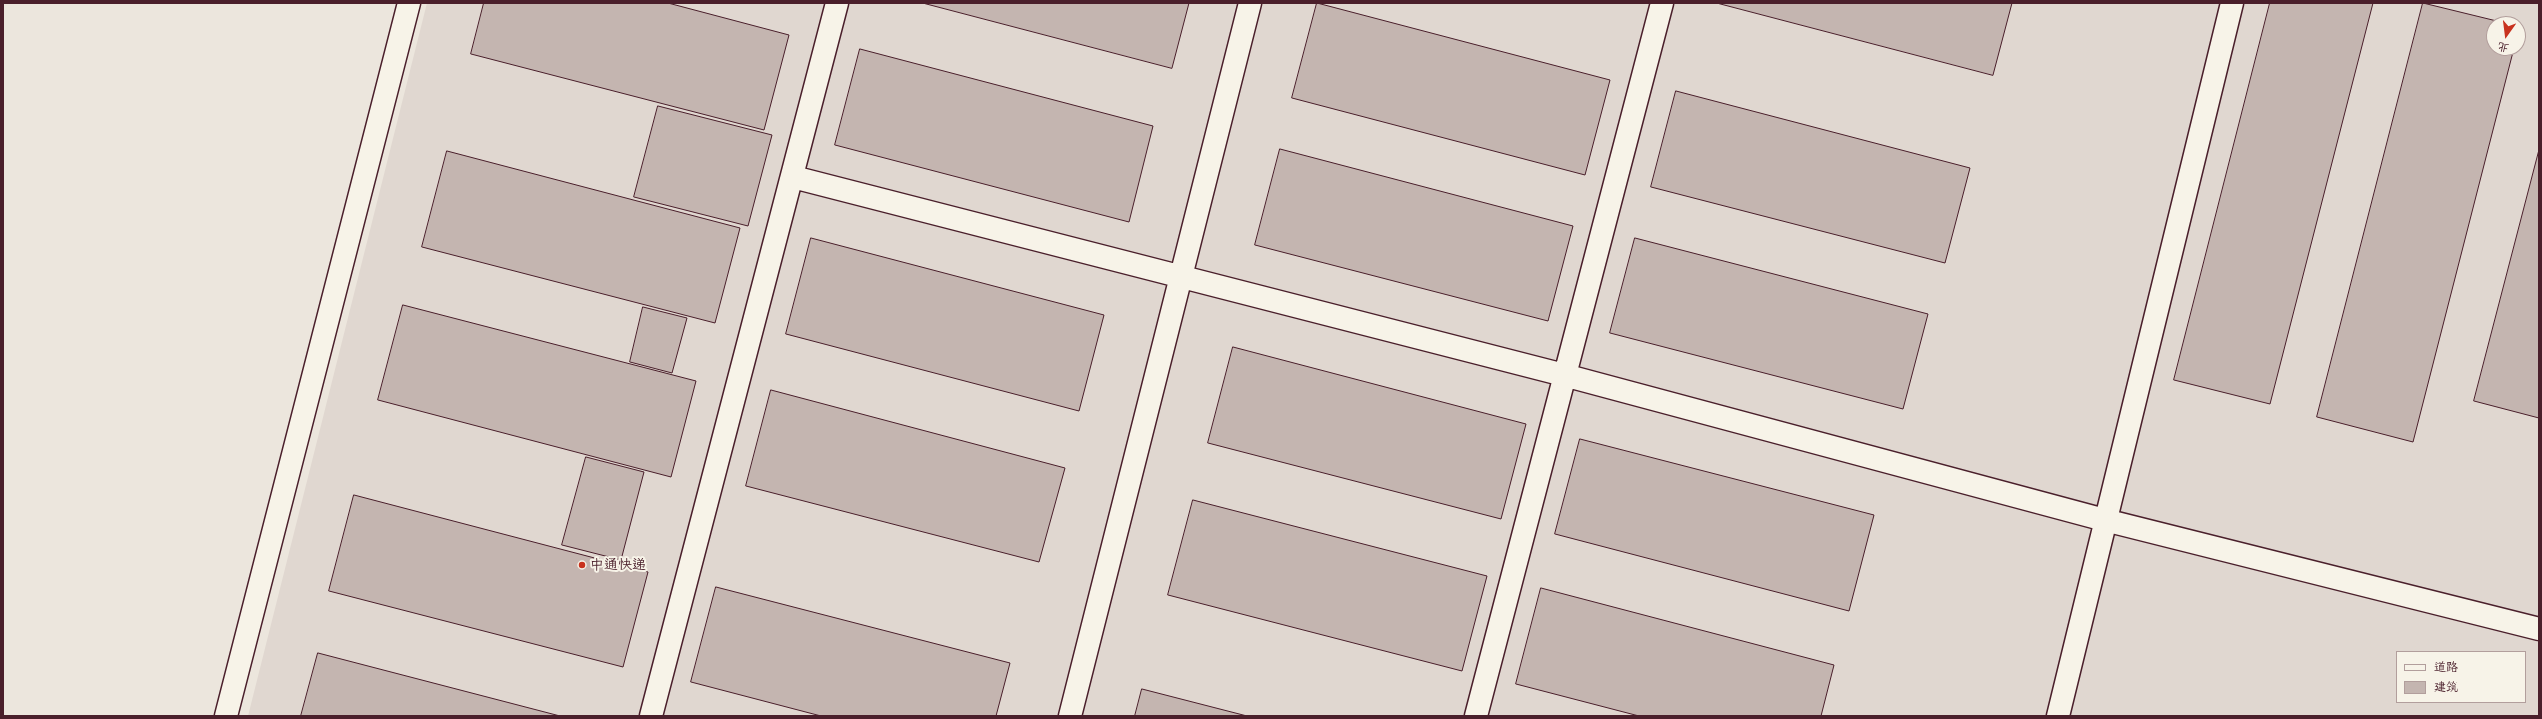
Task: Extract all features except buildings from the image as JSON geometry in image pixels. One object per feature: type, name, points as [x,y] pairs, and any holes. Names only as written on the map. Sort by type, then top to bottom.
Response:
[{"type":"street","points":[[226,716],[408,3]]},
{"type":"street","points":[[651,716],[837,3]]},
{"type":"street","points":[[1070,716],[1250,3]]},
{"type":"street","points":[[1476,716],[1662,3]]},
{"type":"street","points":[[2058,716],[2232,3]]},
{"type":"street","points":[[792,177],[1564,375],[2106,520],[2539,629]]},
{"type":"shaded area","points":[[427,3],[2539,3],[2539,716],[248,716]]},
{"type":"place","name":"中通快递","points":[[582,565]]}]
